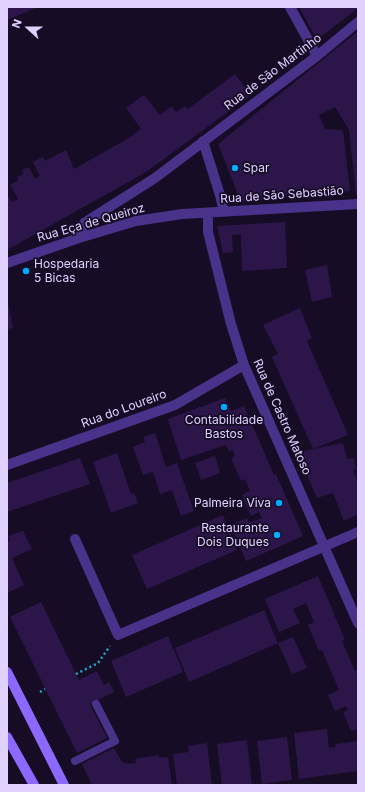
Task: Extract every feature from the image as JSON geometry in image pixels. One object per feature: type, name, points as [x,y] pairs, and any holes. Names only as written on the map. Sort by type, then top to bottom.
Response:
[{"type":"main road","points":[[7,672],[64,785]]},
{"type":"main road","points":[[7,737],[34,785]]},
{"type":"street","points":[[290,7],[317,56]]},
{"type":"street","name":"Rua de São Martinho","points":[[79,238],[84,223],[155,178],[317,56],[358,22]]},
{"type":"street","points":[[203,141],[224,212]]},
{"type":"street","name":"Rua de São Sebastião","points":[[208,213],[358,204]]},
{"type":"street","name":"Rua Eça de Queiroz","points":[[7,263],[79,238],[136,221],[182,214],[208,213]]},
{"type":"street","name":"Rua de Castro Matoso","points":[[208,213],[207,223],[210,240],[230,324],[244,365],[358,623]]},
{"type":"street","name":"Rua do Loureiro","points":[[7,465],[175,405],[244,365]]},
{"type":"street","points":[[75,539],[118,635],[358,532]]},
{"type":"lane","points":[[75,760],[115,741],[96,704]]},
{"type":"path","points":[[76,674],[98,664],[118,635]]},
{"type":"path","points":[[40,692],[45,689]]},
{"type":"building","points":[[7,7],[38,7],[7,20]]},
{"type":"building","points":[[299,7],[358,7],[358,8],[317,40]]},
{"type":"building","points":[[358,31],[358,194],[356,194],[349,130],[335,107],[319,115],[325,129],[343,130],[350,191],[241,202],[218,144]]},
{"type":"building","points":[[235,74],[251,95],[146,172],[7,250],[7,198],[9,197],[12,202],[18,199],[10,185],[18,181],[17,177],[24,174],[22,170],[29,167],[35,179],[40,176],[33,162],[43,157],[45,161],[66,150],[74,169],[127,139],[141,129],[126,108],[144,95],[160,115],[172,106],[176,112],[186,106],[188,109]]},
{"type":"building","points":[[285,222],[287,268],[242,271],[241,234],[232,235],[233,252],[223,253],[217,226]]},
{"type":"building","points":[[327,265],[332,297],[312,302],[305,270]]},
{"type":"building","points":[[7,298],[13,328],[7,329]]},
{"type":"building","points":[[300,308],[312,338],[307,341],[348,435],[313,449],[272,357],[278,354],[263,325]]},
{"type":"building","points":[[225,398],[231,411],[244,406],[303,536],[246,561],[231,525],[247,518],[249,523],[262,518],[259,512],[251,516],[242,495],[250,491],[245,479],[241,481],[231,458],[235,456],[233,450],[229,451],[226,445],[181,460],[168,419]]},
{"type":"building","points":[[155,433],[166,467],[177,463],[194,511],[181,516],[172,490],[160,494],[153,472],[143,475],[133,447],[145,442],[143,437]]},
{"type":"building","points":[[343,443],[347,459],[354,458],[356,469],[353,469],[358,484],[358,514],[344,521],[333,493],[317,498],[297,453]]},
{"type":"building","points":[[117,453],[131,494],[134,493],[138,503],[111,513],[93,462]]},
{"type":"building","points":[[215,456],[220,473],[201,480],[195,463]]},
{"type":"building","points":[[80,458],[90,484],[7,512],[7,483]]},
{"type":"building","points":[[223,515],[237,550],[147,589],[132,555]]},
{"type":"building","points":[[23,531],[32,549],[12,558],[24,585],[7,593],[7,542],[10,540],[8,536]]},
{"type":"building","points":[[318,576],[345,640],[342,641],[355,671],[357,670],[358,672],[358,729],[351,731],[343,712],[348,710],[346,706],[335,711],[328,695],[339,690],[322,650],[319,651],[308,625],[314,622],[306,603],[293,609],[300,623],[279,632],[265,599]]},
{"type":"building","points":[[41,602],[79,680],[97,671],[104,685],[109,682],[114,692],[90,704],[107,738],[77,753],[10,617]]},
{"type":"building","points":[[264,610],[278,643],[189,682],[175,648]]},
{"type":"building","points":[[168,636],[183,672],[126,697],[111,661]]},
{"type":"building","points":[[293,637],[307,668],[292,674],[278,643]]},
{"type":"building","points":[[327,729],[329,748],[336,747],[335,744],[358,741],[358,771],[299,779],[294,733]]},
{"type":"building","points":[[287,737],[292,780],[262,784],[257,741]]},
{"type":"building","points":[[247,740],[252,785],[222,785],[217,744]]},
{"type":"building","points":[[207,743],[212,785],[177,785],[173,754],[189,752],[188,746]]},
{"type":"building","points":[[114,748],[122,762],[129,764],[136,763],[135,759],[159,755],[159,758],[168,757],[172,785],[92,785],[82,764]]},
{"type":"place","name":"Spar","points":[[235,168]]},
{"type":"place","name":"Hospedaria 5 Bicas","points":[[26,271]]},
{"type":"place","name":"Contabilidade Bastos","points":[[224,407]]},
{"type":"place","name":"Palmeira Viva","points":[[279,503]]},
{"type":"place","name":"Restaurante Dois Duques","points":[[277,535]]}]
